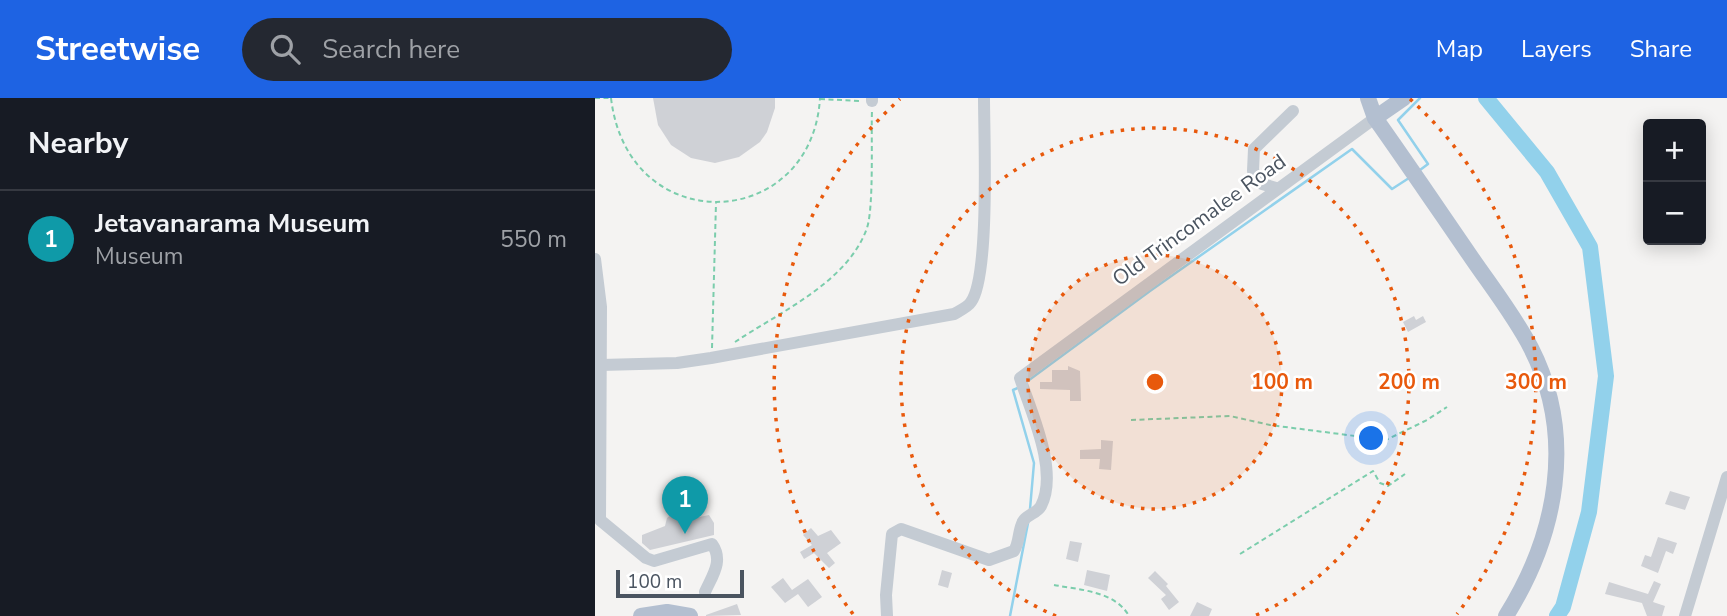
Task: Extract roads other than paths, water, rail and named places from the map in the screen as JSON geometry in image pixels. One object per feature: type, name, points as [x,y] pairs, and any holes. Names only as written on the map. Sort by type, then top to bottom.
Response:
[{"type":"main road","points":[[1368,98],[1375,118],[1519,327],[1532,349],[1554,412],[1556,476],[1546,532],[1532,572],[1506,616]]},
{"type":"main road","name":"Old Trincomalee Road","points":[[1375,118],[1401,101]]},
{"type":"main road","points":[[642,616],[667,612],[690,616]]},
{"type":"street","points":[[601,365],[677,363],[711,358],[954,314],[971,303],[977,290],[984,237],[984,98]]},
{"type":"street","points":[[1276,188],[1262,184],[1253,171],[1254,149],[1293,111]]},
{"type":"street","name":"Old Trincomalee Road","points":[[887,616],[886,595],[892,534],[901,529],[989,561],[1014,551],[1023,521],[1040,509],[1046,494],[1047,477],[1041,441],[1020,378],[1375,118]]},
{"type":"street","points":[[595,259],[601,307],[600,520],[646,558],[654,561],[712,544],[718,553],[718,562],[705,592]]},
{"type":"street","points":[[1685,616],[1727,477]]},
{"type":"waterway","points":[[1420,98],[1398,120],[1428,164],[1420,170]]},
{"type":"waterway","points":[[1486,98],[1547,172],[1590,247],[1606,376],[1589,512],[1563,607],[1557,616]]},
{"type":"waterway","points":[[1025,383],[1352,149],[1392,189],[1409,178]]},
{"type":"waterway","points":[[1020,387],[1013,390],[1034,463],[1030,509]]},
{"type":"waterway","points":[[1010,616],[1028,523]]},
{"type":"place","name":"Jetavanarama Museum","points":[[685,534]]}]
